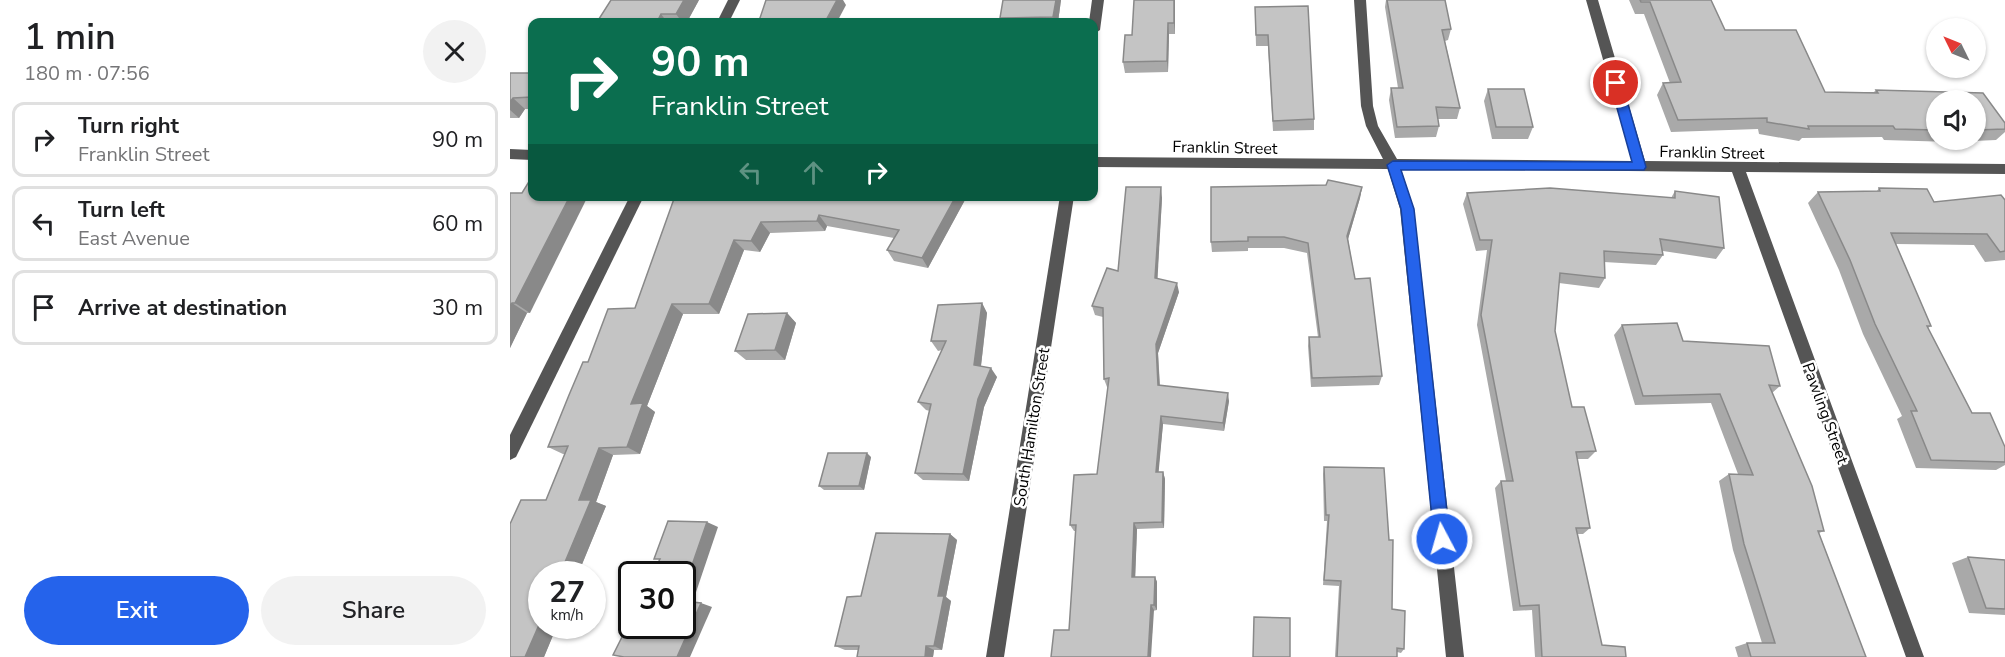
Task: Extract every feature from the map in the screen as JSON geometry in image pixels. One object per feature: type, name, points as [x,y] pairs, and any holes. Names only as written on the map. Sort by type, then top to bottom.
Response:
[{"type":"street","points":[[725,18],[734,0]]},
{"type":"street","points":[[1096,18],[1098,0]]},
{"type":"street","points":[[1360,0],[1367,106],[1372,126],[1393,165],[1407,209],[1455,657]]},
{"type":"street","points":[[1592,0],[1640,167]]},
{"type":"street","points":[[510,154],[528,155]]},
{"type":"street","name":"Franklin Street","points":[[1098,162],[1738,169],[2005,169]]},
{"type":"street","name":"Pawling Street","points":[[1738,169],[1915,657]]},
{"type":"street","points":[[510,452],[635,201]]},
{"type":"street","name":"South Hamilton Street","points":[[995,657],[1066,201]]},
{"type":"building","points":[[611,0],[684,0],[676,14],[661,14],[659,18],[600,18]]},
{"type":"building","points":[[766,0],[837,0],[827,18],[760,18]]},
{"type":"building","points":[[1003,0],[1056,0],[1053,17],[1000,18]]},
{"type":"building","points":[[1134,0],[1174,0],[1174,23],[1168,23],[1167,61],[1123,62],[1125,35],[1132,35]]},
{"type":"building","points":[[1387,0],[1445,0],[1451,29],[1442,30],[1460,108],[1436,107],[1439,126],[1397,127],[1391,88],[1403,88]]},
{"type":"building","points":[[1640,0],[1711,0],[1725,30],[1796,30],[1825,92],[1926,91],[1926,130],[1895,129],[1893,126],[1808,126],[1809,129],[1767,122],[1767,118],[1678,120],[1663,83],[1681,82],[1650,2]]},
{"type":"building","points":[[1308,6],[1314,119],[1273,121],[1268,35],[1256,35],[1255,7]]},
{"type":"building","points":[[510,73],[528,73],[528,97],[513,98],[510,102]]},
{"type":"building","points":[[1488,89],[1524,89],[1533,127],[1496,127]]},
{"type":"building","points":[[1986,97],[2005,123],[2005,129],[1986,130]]},
{"type":"building","points":[[1328,180],[1362,187],[1347,236],[1355,279],[1370,278],[1382,376],[1312,378],[1309,337],[1320,337],[1308,243],[1284,237],[1248,237],[1248,241],[1211,242],[1211,187],[1326,185]]},
{"type":"building","points":[[528,183],[528,201],[567,201],[515,303],[512,303],[510,307],[510,193],[522,193]]},
{"type":"building","points":[[1126,187],[1161,187],[1155,278],[1177,283],[1156,344],[1158,385],[1228,393],[1223,423],[1161,416],[1156,472],[1163,472],[1162,522],[1134,523],[1132,577],[1155,577],[1148,657],[1051,657],[1054,630],[1069,630],[1076,525],[1070,525],[1074,475],[1097,474],[1109,378],[1104,379],[1103,308],[1092,306],[1107,268],[1118,271]]},
{"type":"building","points":[[1550,188],[1675,198],[1675,191],[1719,197],[1724,248],[1660,239],[1663,255],[1604,251],[1605,278],[1560,273],[1555,331],[1572,407],[1584,407],[1596,451],[1576,452],[1590,528],[1576,528],[1602,645],[1625,647],[1626,657],[1542,657],[1539,605],[1520,606],[1501,481],[1513,481],[1481,315],[1492,240],[1480,240],[1467,193]]},
{"type":"building","points":[[1879,188],[1927,189],[1934,202],[2001,195],[2005,200],[2005,251],[2000,252],[1987,234],[1891,233],[1931,326],[1927,326],[1972,413],[1990,413],[2005,447],[2005,462],[1931,460],[1911,411],[1917,411],[1875,324],[1850,260],[1818,192],[1880,191]]},
{"type":"building","points":[[673,201],[953,201],[922,258],[887,250],[899,230],[819,215],[817,221],[761,222],[751,241],[734,240],[709,304],[672,304],[631,404],[643,403],[627,447],[599,448],[579,500],[591,500],[565,561],[528,561],[528,639],[533,639],[525,657],[510,657],[510,524],[521,500],[546,500],[568,446],[548,447],[583,362],[588,362],[608,309],[635,308]]},
{"type":"building","points":[[982,303],[974,365],[991,368],[978,399],[963,474],[915,473],[931,404],[918,402],[946,341],[931,341],[938,305]]},
{"type":"building","points":[[787,313],[775,350],[735,351],[748,314]]},
{"type":"building","points":[[1677,323],[1683,341],[1769,346],[1780,386],[1769,385],[1812,486],[1824,531],[1818,531],[1866,657],[1751,657],[1747,643],[1775,643],[1744,544],[1729,474],[1753,475],[1720,394],[1643,396],[1622,325]]},
{"type":"building","points":[[828,453],[867,453],[859,486],[819,486]]},
{"type":"building","points":[[1324,467],[1384,468],[1389,540],[1393,540],[1392,609],[1405,611],[1404,649],[1397,648],[1397,657],[1337,657],[1341,581],[1324,580],[1329,515],[1326,515]]},
{"type":"building","points":[[668,521],[707,522],[693,561],[654,559]]},
{"type":"building","points":[[876,533],[950,534],[938,596],[944,596],[934,646],[926,646],[925,657],[857,657],[859,646],[835,646],[847,597],[861,596]]},
{"type":"building","points":[[1968,557],[2005,560],[2005,609],[1986,608]]},
{"type":"building","points":[[696,602],[701,603],[696,614]]},
{"type":"building","points":[[1254,617],[1290,618],[1290,657],[1253,657]]},
{"type":"building","points":[[621,639],[685,639],[677,657],[613,655]]},
{"type":"route","points":[[1442,539],[1407,209],[1393,165],[1640,167],[1616,83]]}]
